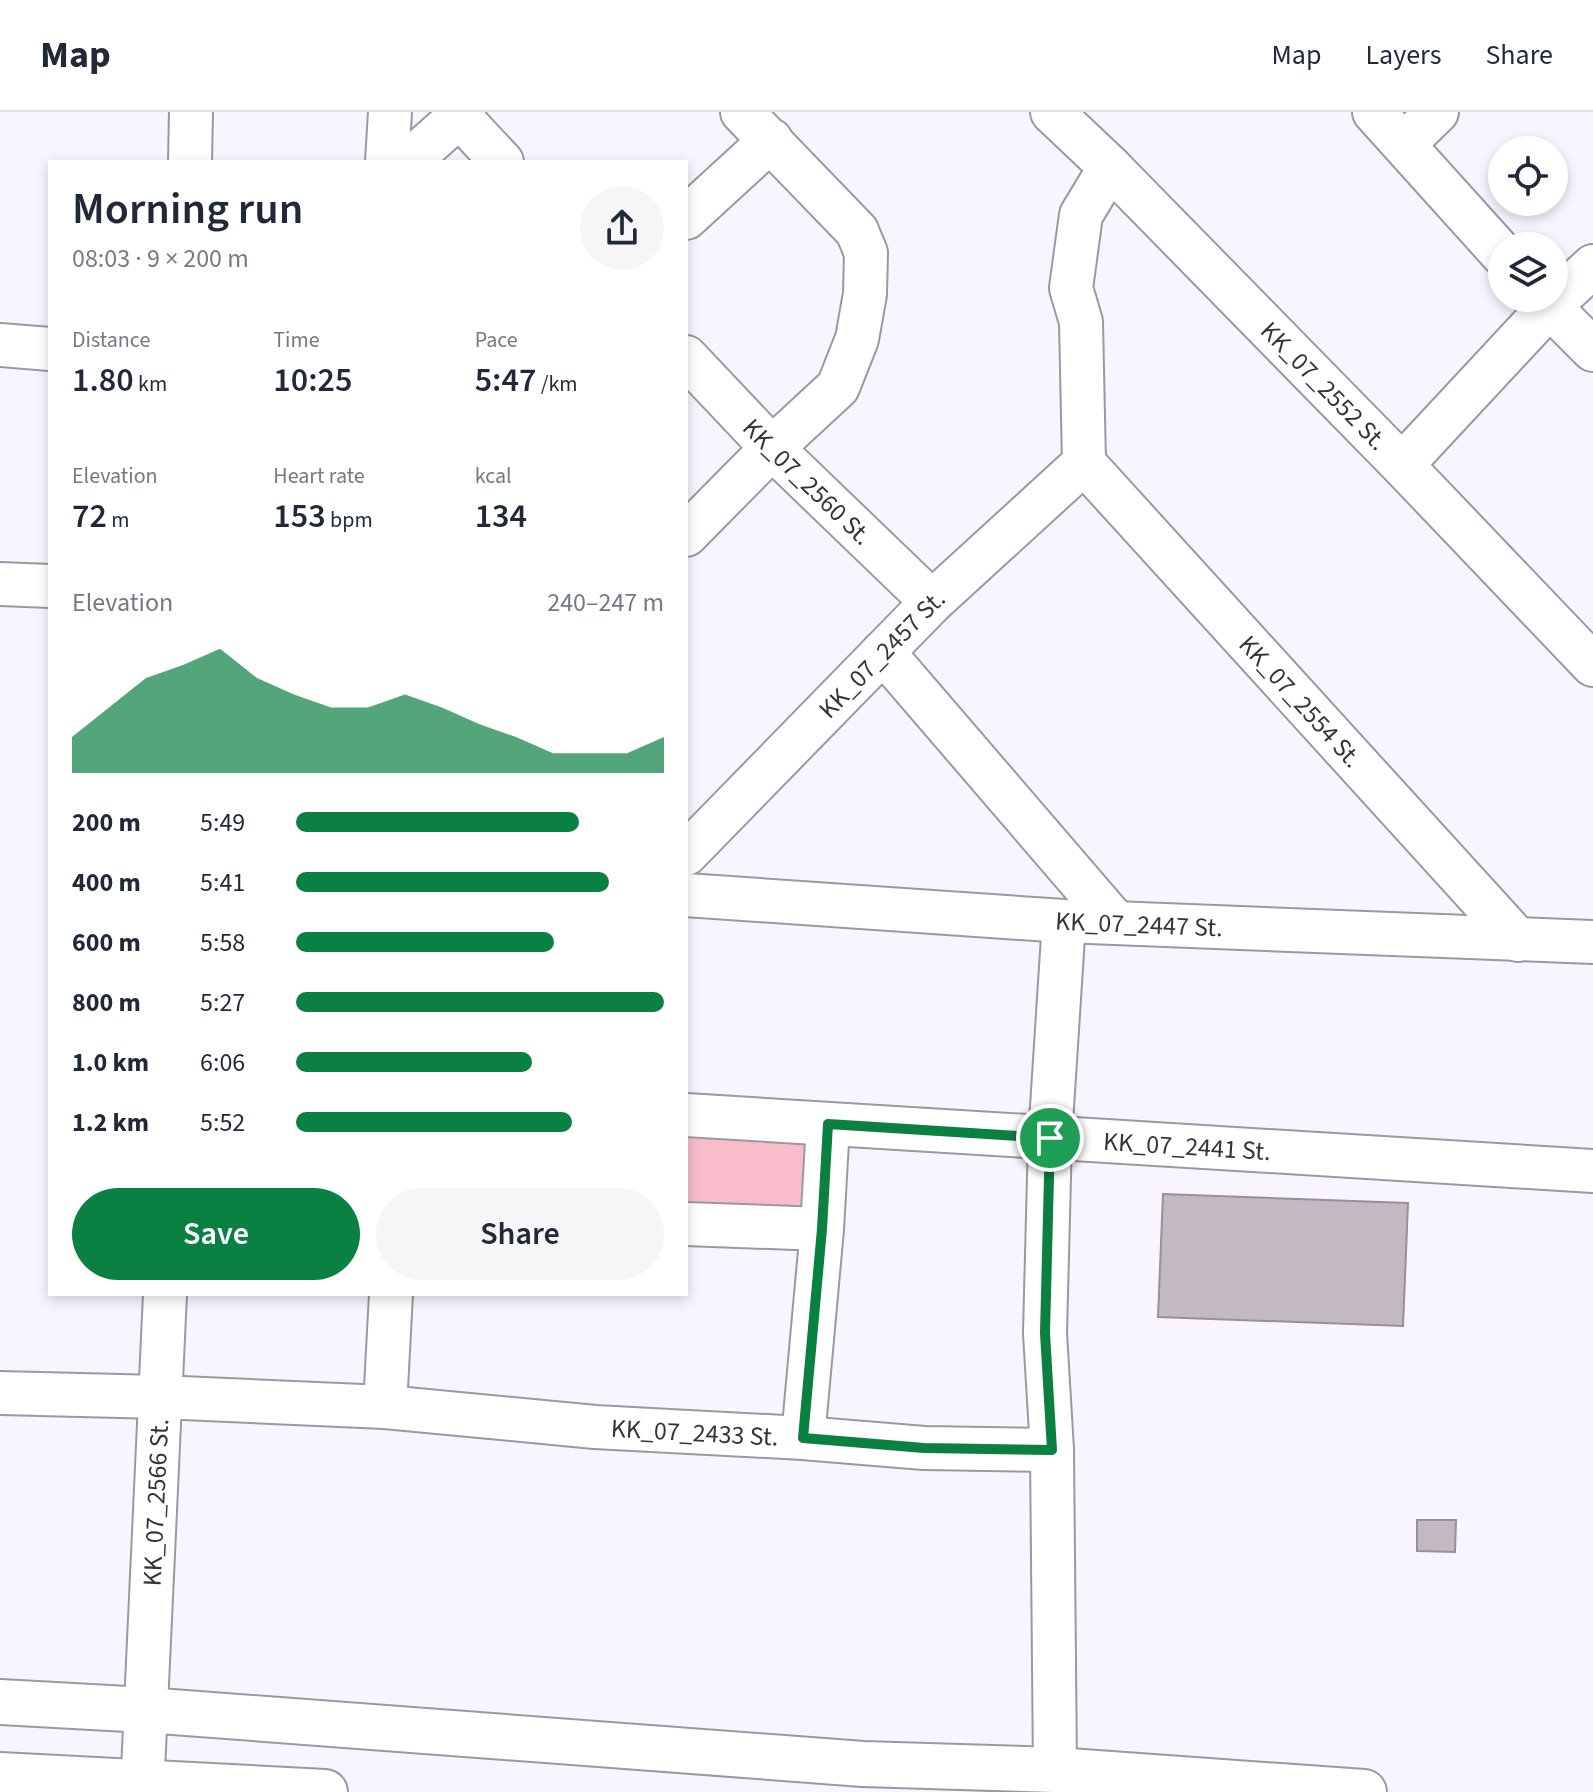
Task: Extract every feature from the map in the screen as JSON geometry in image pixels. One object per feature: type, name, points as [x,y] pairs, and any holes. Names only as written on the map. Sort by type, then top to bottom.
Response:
[{"type":"street","points":[[190,160],[191,112]]},
{"type":"street","points":[[387,160],[390,112]]},
{"type":"street","points":[[1374,112],[1488,238]]},
{"type":"street","points":[[1404,144],[1437,112]]},
{"type":"street","points":[[410,160],[461,114],[500,160]]},
{"type":"street","name":"KK_07_2552 St.","points":[[1074,119],[1110,167],[1593,665]]},
{"type":"street","points":[[688,215],[757,126],[857,231],[866,253],[865,294],[857,339],[838,387],[688,533]]},
{"type":"street","points":[[1084,463],[1081,322],[1071,288],[1081,215],[1110,167]]},
{"type":"street","points":[[1568,285],[1593,266]]},
{"type":"street","points":[[1402,465],[1537,312]]},
{"type":"street","points":[[1554,312],[1593,350]]},
{"type":"street","points":[[0,345],[48,349]]},
{"type":"street","name":"KK_07_2560 St.","points":[[688,359],[772,448],[932,602]]},
{"type":"street","name":"KK_07_2457 St.","points":[[688,852],[932,602],[1084,463]]},
{"type":"street","name":"KK_07_2554 St.","points":[[1084,463],[1518,940]]},
{"type":"street","points":[[0,584],[48,586]]},
{"type":"street","points":[[883,652],[1116,923]]},
{"type":"street","name":"KK_07_2447 St.","points":[[688,895],[1064,921],[1593,942]]},
{"type":"street","points":[[1055,1770],[1052,1450],[1045,1333],[1050,1138],[1064,921]]},
{"type":"street","name":"KK_07_2441 St.","points":[[688,1115],[1593,1171]]},
{"type":"street","points":[[803,1438],[828,1124]]},
{"type":"street","points":[[688,1224],[822,1229]]},
{"type":"street","name":"KK_07_2566 St.","points":[[142,1787],[165,1296]]},
{"type":"street","points":[[385,1407],[391,1296]]},
{"type":"street","points":[[0,1393],[160,1397]]},
{"type":"street","name":"KK_07_2433 St.","points":[[160,1397],[385,1407],[595,1427],[924,1448],[1052,1450]]},
{"type":"street","points":[[0,1702],[146,1710],[863,1764],[1055,1770],[1156,1784],[1364,1792]]},
{"type":"street","points":[[0,1775],[142,1787],[325,1792]]},
{"type":"shaded area","points":[[688,1115],[828,1124],[822,1229],[688,1224]]},
{"type":"building","points":[[1163,1194],[1408,1203],[1403,1326],[1158,1317]]},
{"type":"building","points":[[1417,1520],[1456,1520],[1455,1552],[1417,1551]]},
{"type":"route","points":[[828,1124],[1050,1138],[1045,1333],[1052,1450],[924,1448],[803,1438],[828,1124]]}]
